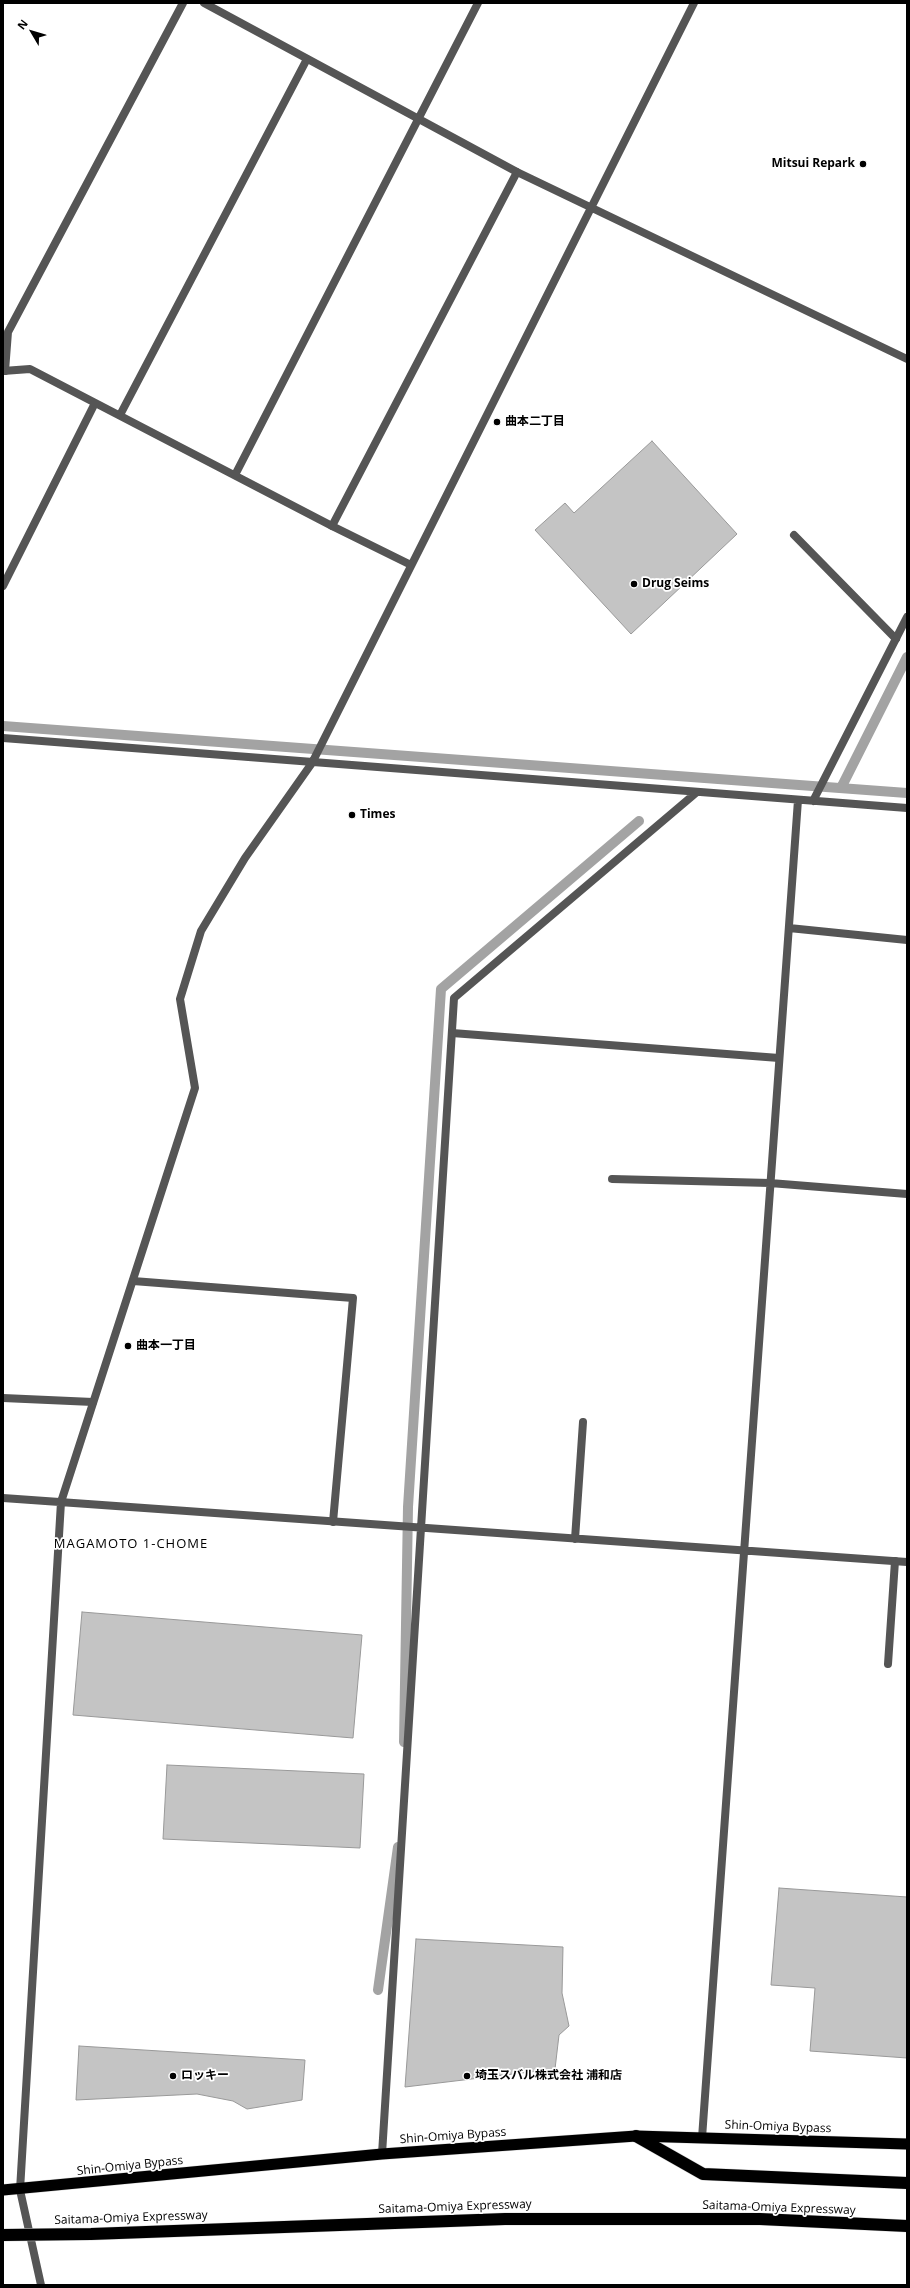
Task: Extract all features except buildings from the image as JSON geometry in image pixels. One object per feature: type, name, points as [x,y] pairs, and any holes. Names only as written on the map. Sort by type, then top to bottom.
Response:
[{"type":"highway","name":"Shin-Omiya Bypass","points":[[3,2190],[20,2190],[382,2154],[636,2136],[907,2144]]},
{"type":"highway","points":[[636,2136],[703,2174],[907,2184]]},
{"type":"highway","name":"Saitama-Omiya Expressway","points":[[3,2235],[91,2234],[506,2219],[760,2219],[907,2226]]},
{"type":"street","points":[[183,3],[8,332],[4,371],[30,369],[332,526],[412,565]]},
{"type":"street","points":[[204,3],[517,172],[592,206],[907,360]]},
{"type":"street","points":[[235,475],[478,3]]},
{"type":"street","points":[[41,2285],[20,2190],[61,1502],[195,1088],[180,999],[201,930],[245,858],[312,763],[694,3]]},
{"type":"street","points":[[120,415],[307,59]]},
{"type":"street","points":[[332,526],[517,172]]},
{"type":"street","points":[[3,586],[95,403]]},
{"type":"street","points":[[794,535],[896,639]]},
{"type":"street","points":[[813,801],[907,617]]},
{"type":"street","points":[[3,738],[907,808]]},
{"type":"street","points":[[382,2154],[454,998],[697,792]]},
{"type":"street","points":[[702,2138],[798,800]]},
{"type":"street","points":[[789,928],[907,940]]},
{"type":"street","points":[[452,1033],[779,1058]]},
{"type":"street","points":[[612,1179],[770,1183],[907,1194]]},
{"type":"street","points":[[132,1281],[353,1298],[333,1522]]},
{"type":"street","points":[[3,1398],[93,1402]]},
{"type":"street","points":[[575,1538],[583,1422]]},
{"type":"street","points":[[3,1498],[907,1562]]},
{"type":"street","points":[[888,1664],[895,1561]]},
{"type":"waterway","points":[[841,788],[907,657]]},
{"type":"waterway","points":[[3,726],[907,793]]},
{"type":"waterway","points":[[404,1742],[408,1507],[441,989],[639,821]]},
{"type":"waterway","points":[[378,1990],[398,1847]]},
{"type":"place","name":"Mitsui Repark","points":[[863,164]]},
{"type":"place","name":"曲本二丁目","points":[[497,422]]},
{"type":"place","name":"Drug Seims","points":[[634,584]]},
{"type":"place","name":"Times","points":[[352,815]]},
{"type":"place","name":"曲本一丁目","points":[[128,1346]]},
{"type":"place","name":"ロッキー","points":[[173,2076]]},
{"type":"place","name":"埼玉スバル株式会社 浦和店","points":[[467,2076]]},
{"type":"district","name":"MAGAMOTO 1-CHOME","points":[[131,1544]]}]
